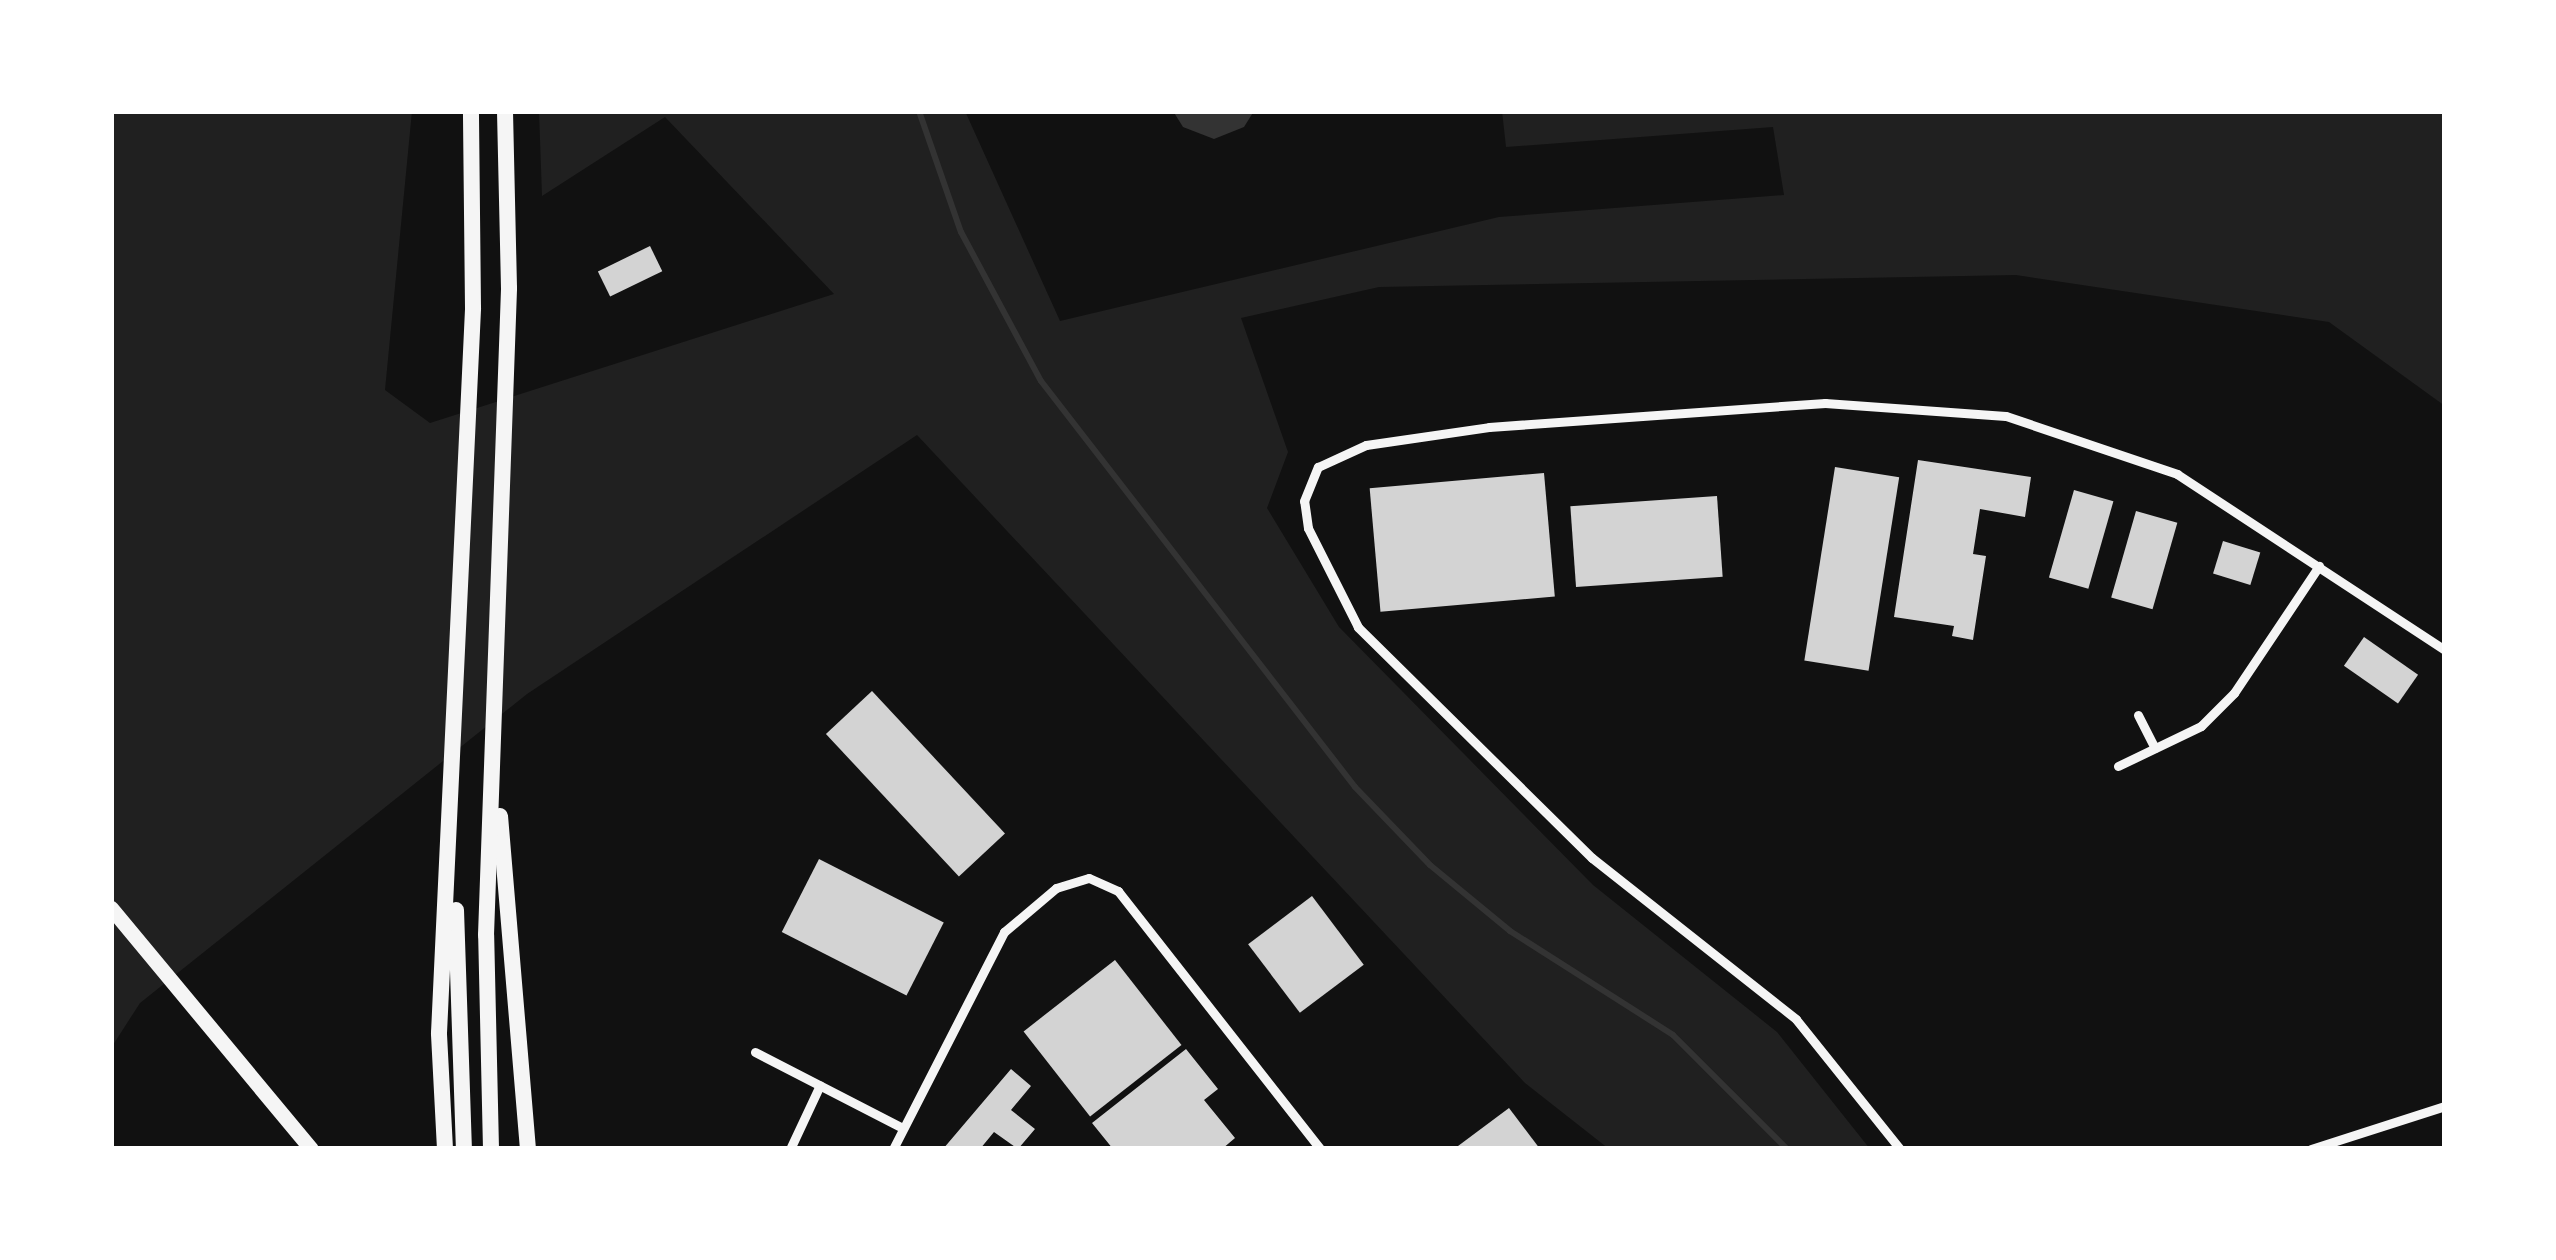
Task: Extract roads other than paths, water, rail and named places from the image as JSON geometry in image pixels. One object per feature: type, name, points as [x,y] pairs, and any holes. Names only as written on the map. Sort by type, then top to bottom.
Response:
[{"type":"highway","points":[[445,1149],[439,1033],[473,308],[471,111]]},
{"type":"highway","points":[[491,1149],[486,935],[496,791],[509,288],[505,111]]},
{"type":"highway","points":[[454,771],[464,1149]]},
{"type":"highway","points":[[496,791],[506,849],[517,1084],[528,1149]]},
{"type":"main road","points":[[111,908],[311,1149]]},
{"type":"street","points":[[1900,1149],[1796,1019],[1592,858],[1358,627],[1308,528],[1307,486],[1335,458],[1428,432],[1826,403],[2006,416],[2117,448],[2192,482],[2445,650]]},
{"type":"street","points":[[2118,766],[2201,726],[2234,694],[2319,566]]},
{"type":"street","points":[[2138,716],[2156,748]]},
{"type":"street","points":[[892,1149],[1004,932],[1056,888],[1089,878],[1118,891],[1320,1149]]},
{"type":"street","points":[[755,1052],[903,1127]]},
{"type":"street","points":[[791,1148],[820,1085]]},
{"type":"street","points":[[2311,1149],[2445,1106]]},
{"type":"waterway","points":[[919,111],[961,232],[1041,381],[1355,787],[1430,865],[1510,931],[1673,1035],[1787,1149]]}]
